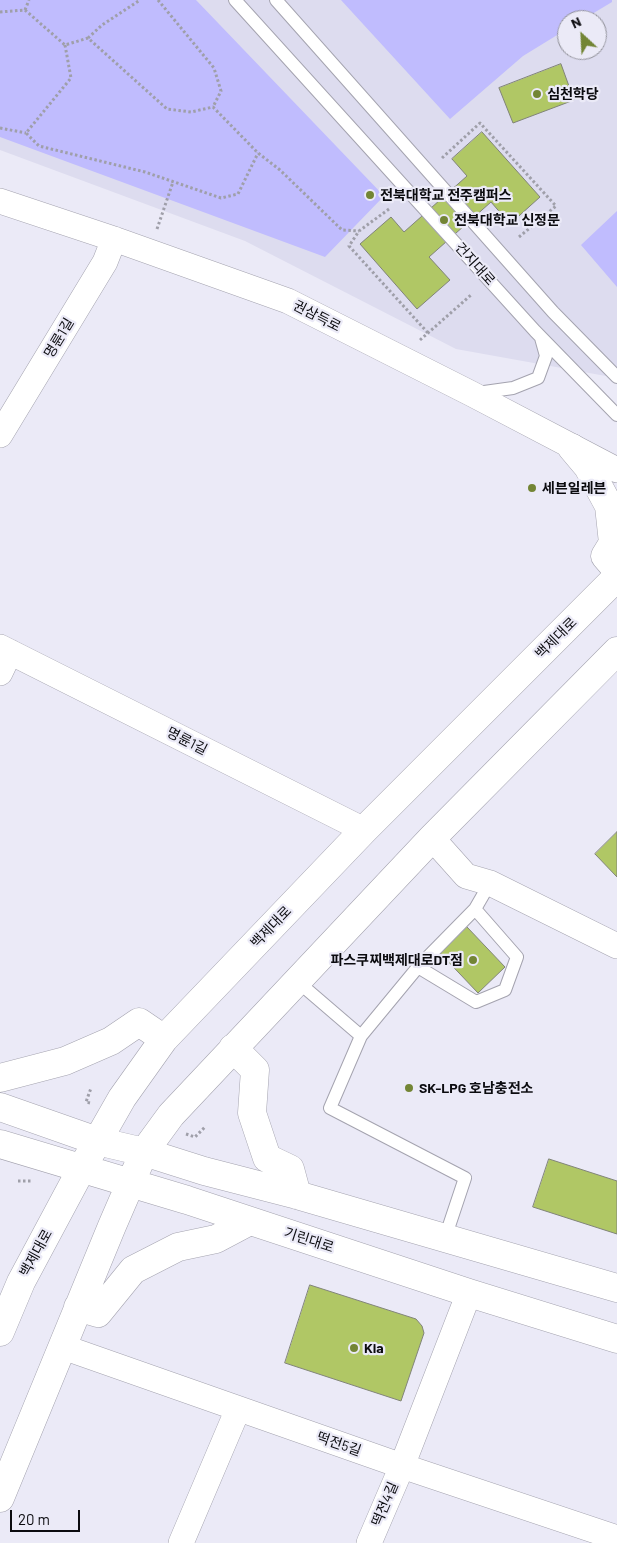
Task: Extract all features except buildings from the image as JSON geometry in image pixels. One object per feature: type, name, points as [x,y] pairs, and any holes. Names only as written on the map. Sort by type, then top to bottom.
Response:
[{"type":"street","name":"권삼득로","points":[[0,201],[288,301],[617,470]]},
{"type":"street","name":"명륜1길","points":[[0,435],[105,262],[114,239]]},
{"type":"street","points":[[572,448],[588,467],[609,506],[613,543],[605,556],[617,570]]},
{"type":"street","name":"백제대로","points":[[0,1332],[8,1286],[21,1282],[122,1098],[164,1039],[364,830],[617,577]]},
{"type":"street","points":[[0,1498],[144,1152],[171,1115],[233,1048],[432,838],[617,651]]},
{"type":"street","name":"명륜1길","points":[[3,657],[364,830]]},
{"type":"street","points":[[432,838],[466,876],[490,883],[617,946]]},
{"type":"street","points":[[0,1078],[66,1061],[111,1041],[139,1022],[164,1039]]},
{"type":"street","points":[[233,1048],[255,1070],[252,1113],[268,1158],[290,1169],[297,1195]]},
{"type":"street","points":[[0,1106],[97,1141],[144,1152],[204,1171],[297,1195],[617,1288]]},
{"type":"street","name":"기린대로","points":[[0,1144],[131,1183],[617,1339]]},
{"type":"street","points":[[78,1307],[98,1313],[133,1270],[178,1248],[216,1239],[250,1221]]},
{"type":"street","name":"떡전4길","points":[[369,1543],[402,1466],[469,1293]]},
{"type":"street","name":"떡전5길","points":[[63,1347],[402,1466],[577,1535],[617,1538]]},
{"type":"street","points":[[181,1543],[238,1409]]},
{"type":"lane","name":"건지대로","points":[[234,0],[542,338],[617,415]]},
{"type":"lane","name":"건지대로","points":[[276,0],[529,286],[617,377]]},
{"type":"lane","points":[[472,394],[513,388],[538,378],[546,356],[542,338]]},
{"type":"lane","points":[[445,1238],[465,1178],[330,1108],[361,1036],[418,967],[475,909],[490,883]]},
{"type":"lane","points":[[418,967],[476,1002],[505,990],[517,957],[475,909]]},
{"type":"lane","points":[[297,981],[361,1036]]},
{"type":"path","points":[[25,10],[29,0]]},
{"type":"path","points":[[66,44],[88,38],[102,25],[140,0]]},
{"type":"path","points":[[158,0],[214,68],[221,91],[213,107]]},
{"type":"path","points":[[0,12],[25,10],[66,44],[71,78],[26,133]]},
{"type":"path","points":[[88,38],[167,109],[191,112],[213,107]]},
{"type":"path","points":[[213,107],[258,153],[280,170],[342,230],[359,231]]},
{"type":"path","points":[[442,158],[480,123],[556,206],[519,237]]},
{"type":"path","points":[[0,128],[26,133],[39,146],[144,172],[221,198],[238,194],[258,153]]},
{"type":"path","points":[[157,230],[173,182]]},
{"type":"path","points":[[389,209],[359,231],[349,246],[428,332]]},
{"type":"path","points":[[418,342],[471,295]]},
{"type":"shaded area","name":"전북대학교 전주캠퍼스","points":[[0,0],[617,0],[617,378],[456,349],[245,241],[0,150]]},
{"type":"shaded area","points":[[0,0],[196,0],[384,196],[325,257],[0,137]]},
{"type":"shaded area","points":[[341,0],[612,0],[612,2],[599,10],[557,10],[557,35],[523,56],[450,119]]},
{"type":"shaded area","points":[[617,211],[617,287],[581,245]]},
{"type":"place","name":"심천학당","points":[[537,94]]},
{"type":"place","name":"전북대학교 전주캠퍼스","points":[[370,195]]},
{"type":"place","name":"전북대학교 신정문","points":[[444,220]]},
{"type":"place","name":"세븐일레븐","points":[[532,488]]},
{"type":"place","name":"파스쿠찌백제대로DT점","points":[[473,960]]},
{"type":"place","name":"SK-LPG 호남충전소","points":[[409,1088]]},
{"type":"place","name":"Kia","points":[[354,1348]]}]
